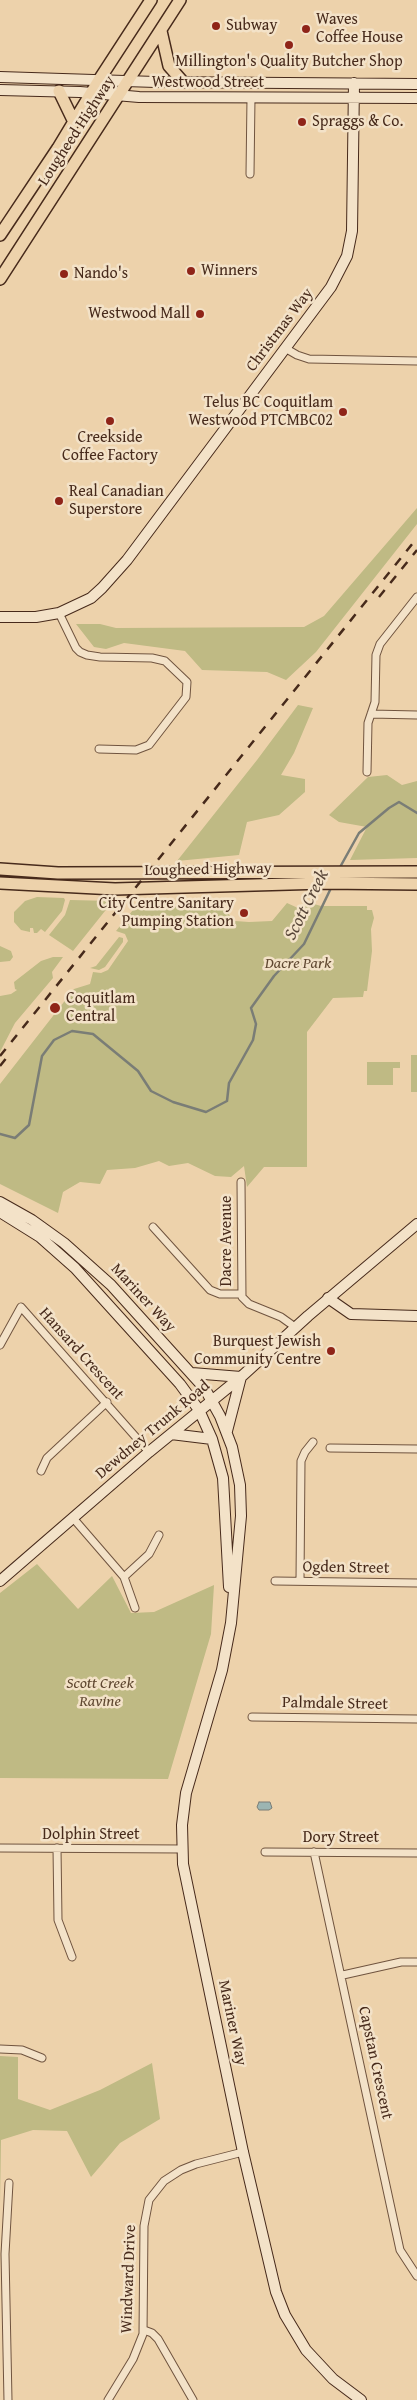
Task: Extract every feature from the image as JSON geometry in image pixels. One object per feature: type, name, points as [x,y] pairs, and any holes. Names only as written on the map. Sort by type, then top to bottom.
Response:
[{"type":"main road","name":"Lougheed Highway","points":[[0,235],[151,0]]},
{"type":"main road","name":"Lougheed Highway","points":[[0,279],[120,96],[180,0]]},
{"type":"main road","points":[[161,31],[169,66],[182,82]]},
{"type":"main road","name":"Westwood Street","points":[[0,77],[182,82],[417,84]]},
{"type":"main road","name":"Christmas Way","points":[[0,617],[36,617],[59,613],[91,598],[111,578],[331,287],[347,256],[353,221],[354,83]]},
{"type":"main road","name":"Westwood Street","points":[[0,90],[59,91],[120,96],[417,98]]},
{"type":"main road","points":[[59,91],[74,122]]},
{"type":"main road","name":"Lougheed Highway","points":[[0,869],[58,873],[417,872]]},
{"type":"main road","name":"Lougheed Highway","points":[[0,883],[115,889],[324,883],[417,884]]},
{"type":"main road","name":"Mariner Way","points":[[0,1202],[29,1224],[75,1268],[174,1377],[199,1410],[212,1439],[224,1484],[231,1623]]},
{"type":"main road","name":"Mariner Way","points":[[0,1212],[29,1224],[64,1243],[111,1284],[192,1373],[212,1400],[227,1431],[235,1458],[241,1496],[231,1623],[222,1670],[186,1793],[182,1849],[184,1876],[243,2152],[272,2276],[285,2315],[296,2334],[319,2365],[347,2391],[361,2400]]},
{"type":"main road","name":"Dewdney Trunk Road","points":[[0,1581],[149,1452],[242,1377],[328,1298],[417,1224]]},
{"type":"main road","points":[[328,1298],[351,1314],[417,1316]]},
{"type":"main road","points":[[192,1373],[242,1377],[227,1431]]},
{"type":"main road","points":[[171,1434],[212,1439]]},
{"type":"street","points":[[250,98],[250,174]]},
{"type":"street","points":[[285,348],[309,359],[417,361]]},
{"type":"street","points":[[368,772],[368,723],[375,702],[376,655],[380,644],[417,598]]},
{"type":"street","points":[[59,613],[76,648],[80,652],[94,656],[152,658],[165,661],[186,682],[186,697],[149,745],[136,750],[99,750]]},
{"type":"street","points":[[371,714],[417,715]]},
{"type":"street","name":"Dacre Avenue","points":[[241,1182],[242,1294],[246,1302],[284,1318],[295,1327]]},
{"type":"street","points":[[153,1227],[210,1290],[220,1294],[242,1294]]},
{"type":"street","name":"Hansard Crescent","points":[[0,1345],[21,1307],[107,1402],[149,1452]]},
{"type":"street","points":[[41,1471],[47,1458],[107,1402]]},
{"type":"street","points":[[300,1581],[301,1461],[313,1442]]},
{"type":"street","points":[[330,1448],[417,1450]]},
{"type":"street","points":[[73,1518],[124,1577],[135,1608]]},
{"type":"street","points":[[124,1577],[149,1554],[159,1535]]},
{"type":"street","name":"Ogden Street","points":[[275,1581],[417,1583]]},
{"type":"street","name":"Palmdale Street","points":[[252,1717],[417,1719]]},
{"type":"street","name":"Dolphin Street","points":[[0,1848],[182,1849]]},
{"type":"street","points":[[57,1848],[58,1920],[72,1957]]},
{"type":"street","name":"Dory Street","points":[[265,1852],[417,1853]]},
{"type":"street","name":"Capstan Crescent","points":[[314,1852],[400,2250],[417,2276]]},
{"type":"street","points":[[342,1975],[401,1962],[417,1962]]},
{"type":"street","points":[[0,2049],[22,2050],[42,2058]]},
{"type":"street","name":"Windward Drive","points":[[108,2400],[133,2359],[144,2330],[144,2226],[149,2200],[164,2181],[181,2170],[243,2152]]},
{"type":"street","points":[[8,2400],[5,2254],[9,2183]]},
{"type":"street","points":[[144,2330],[152,2332],[158,2339],[193,2400]]},
{"type":"green space","points":[[417,508],[417,524],[316,652],[286,680],[267,672],[202,670],[185,651],[124,643],[106,649],[94,647],[76,624],[100,624],[116,628],[304,627],[324,616]]},
{"type":"green space","points":[[298,705],[313,708],[294,753],[281,775],[305,779],[305,792],[279,815],[247,822],[239,855],[177,861],[257,760]]},
{"type":"green space","points":[[387,775],[402,785],[417,781],[417,858],[350,860],[367,827],[339,822],[329,815],[368,777]]},
{"type":"green space","points":[[37,897],[64,898],[62,911],[45,932],[41,929],[34,933],[33,928],[30,928],[30,932],[21,930],[14,922],[14,912],[25,901]]},
{"type":"green space","points":[[70,900],[113,901],[73,951],[49,935],[65,915]]},
{"type":"green space","name":"Dacre Park","points":[[287,903],[298,908],[314,904],[321,906],[367,906],[367,910],[372,910],[374,918],[371,929],[372,951],[367,991],[364,991],[363,997],[333,998],[307,1032],[307,1167],[264,1167],[247,1187],[244,1166],[231,1177],[215,1176],[188,1163],[169,1166],[159,1161],[135,1168],[107,1170],[100,1184],[80,1182],[63,1192],[58,1213],[0,1184],[0,1084],[74,989],[90,984],[93,972],[101,973],[108,970],[128,941],[125,934],[116,931],[137,905],[223,908],[235,921],[249,922],[272,921]]},
{"type":"green space","points":[[119,937],[123,938],[123,942],[105,967],[99,970],[90,968],[96,966]]},
{"type":"green space","points":[[0,946],[11,951],[13,957],[10,961],[0,962]]},
{"type":"green space","points":[[53,957],[63,957],[52,972],[53,978],[15,1023],[0,1052],[0,996],[11,994],[17,990],[15,989],[14,982],[41,961]]},
{"type":"green space","points":[[411,1055],[417,1055],[417,1092],[411,1092]]},
{"type":"green space","points":[[367,1062],[400,1062],[400,1068],[393,1068],[393,1085],[367,1085]]},
{"type":"green space","name":"Scott Creek Ravine","points":[[37,1564],[78,1609],[112,1576],[131,1613],[154,1612],[214,1585],[211,1634],[168,1779],[0,1778],[0,1593]]},
{"type":"green space","points":[[0,2056],[18,2057],[18,2099],[50,2110],[100,2090],[152,2063],[160,2119],[120,2143],[91,2177],[67,2131],[33,2130],[1,2140],[0,2204]]},
{"type":"water","points":[[259,1802],[270,1802],[272,1808],[269,1810],[259,1810],[257,1807]]},
{"type":"waterway","name":"Scott Creek","points":[[339,869],[359,833],[389,808],[399,802],[417,813]]},
{"type":"waterway","name":"Scott Creek","points":[[0,1134],[15,1138],[29,1125],[42,1056],[54,1040],[72,1031],[93,1034],[138,1071],[151,1091],[173,1102],[206,1112],[227,1101],[229,1083],[253,1040],[256,1024],[251,1008],[274,976],[304,944],[332,886]]},
{"type":"railway","points":[[0,1056],[417,538]]},
{"type":"railway","points":[[379,597],[417,550]]},
{"type":"railway","points":[[0,1066],[11,1052]]},
{"type":"place","name":"Subway","points":[[216,26]]},
{"type":"place","name":"Waves Coffee House","points":[[306,29]]},
{"type":"place","name":"Millington's Quality Butcher Shop","points":[[289,45]]},
{"type":"place","name":"Spraggs & Co.","points":[[302,122]]},
{"type":"place","name":"Winners","points":[[191,271]]},
{"type":"place","name":"Nando's","points":[[64,274]]},
{"type":"place","name":"Westwood Mall","points":[[200,314]]},
{"type":"place","name":"Telus BC Coquitlam Westwood PTCMBC02","points":[[343,412]]},
{"type":"place","name":"Creekside Coffee Factory","points":[[110,421]]},
{"type":"place","name":"Real Canadian Superstore","points":[[59,501]]},
{"type":"place","name":"City Centre Sanitary Pumping Station","points":[[244,913]]},
{"type":"place","name":"Coquitlam Central","points":[[55,1008]]},
{"type":"place","name":"Burquest Jewish Community Centre","points":[[331,1351]]}]
